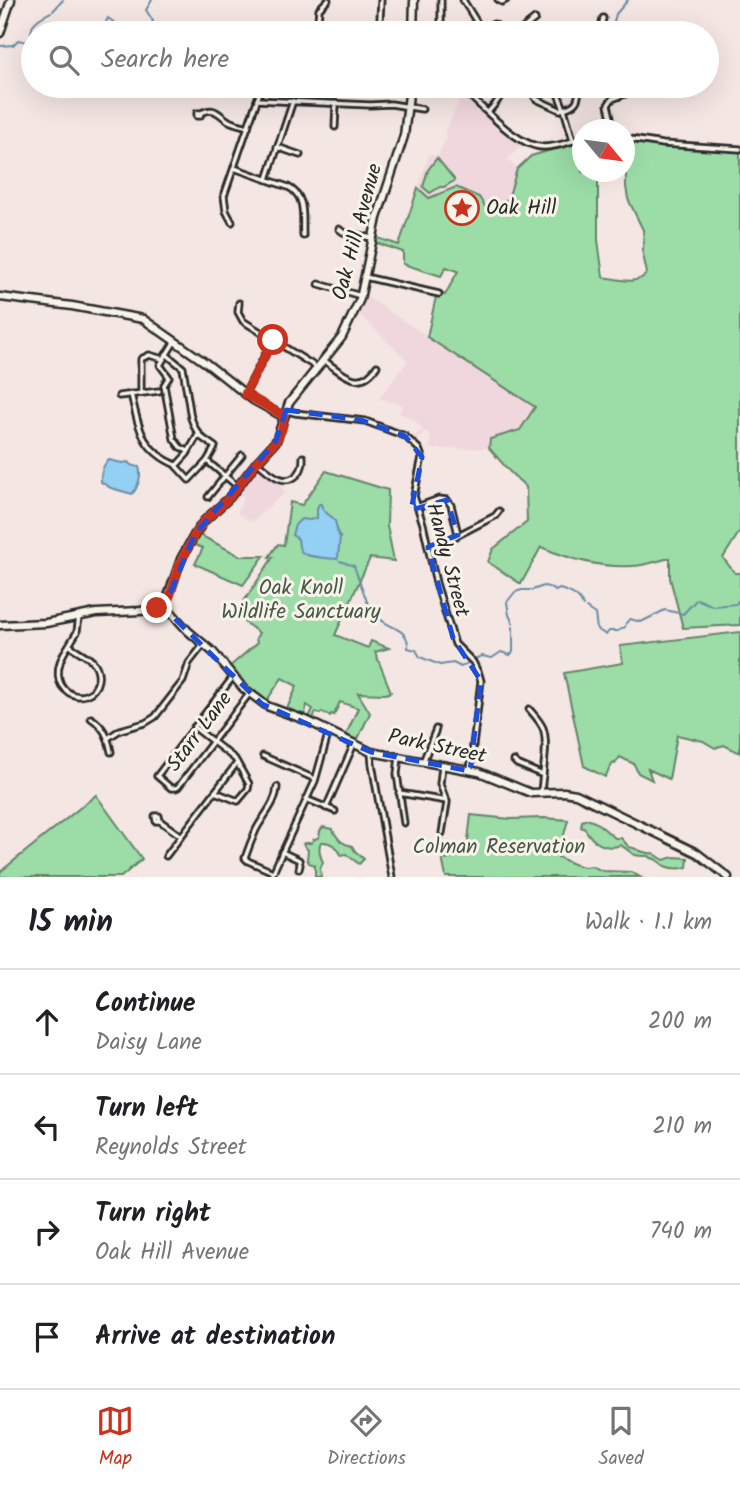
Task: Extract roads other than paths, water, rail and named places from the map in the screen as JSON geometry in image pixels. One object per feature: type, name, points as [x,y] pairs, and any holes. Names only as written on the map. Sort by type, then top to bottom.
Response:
[{"type":"main road","points":[[0,33],[11,0]]},
{"type":"main road","points":[[413,21],[414,0]]},
{"type":"main road","name":"Oak Hill Avenue","points":[[164,608],[191,540],[204,521],[229,498],[276,441],[293,398],[347,330],[361,296],[377,218],[404,136],[409,98]]},
{"type":"main road","points":[[0,297],[143,319],[245,394],[285,413]]},
{"type":"main road","points":[[0,625],[54,622],[105,612],[164,608]]},
{"type":"main road","name":"Park Street","points":[[164,608],[204,644],[249,694],[267,706],[301,718],[371,752],[492,776],[526,791],[564,792],[582,796],[697,853],[728,877]]},
{"type":"street","points":[[318,21],[319,9],[326,0]]},
{"type":"street","points":[[379,21],[381,0]]},
{"type":"street","points":[[441,0],[441,21]]},
{"type":"street","points":[[463,0],[475,21]]},
{"type":"street","points":[[498,0],[506,0]]},
{"type":"street","points":[[472,98],[519,139],[531,145],[548,147],[572,141]]},
{"type":"street","points":[[488,112],[498,98]]},
{"type":"street","points":[[535,98],[557,110],[575,103],[578,98]]},
{"type":"street","points":[[560,98],[572,137]]},
{"type":"street","points":[[611,119],[608,105],[615,98]]},
{"type":"street","points":[[232,222],[224,200],[257,100],[408,106],[422,109]]},
{"type":"street","points":[[267,179],[293,101]]},
{"type":"street","points":[[335,127],[336,103]]},
{"type":"street","points":[[201,113],[207,110],[215,111],[230,121],[248,127]]},
{"type":"street","points":[[635,140],[740,149]]},
{"type":"street","points":[[277,147],[300,155]]},
{"type":"street","points":[[234,168],[291,188],[299,195],[302,201],[303,236]]},
{"type":"street","points":[[339,229],[372,238]]},
{"type":"street","points":[[365,277],[439,294]]},
{"type":"street","points":[[319,284],[361,296]]},
{"type":"street","points":[[239,303],[238,312],[243,321],[316,368]]},
{"type":"street","points":[[245,394],[273,340]]},
{"type":"street","points":[[175,341],[160,365],[169,377],[165,388],[174,439],[180,447],[189,451]]},
{"type":"street","points":[[131,394],[146,442],[163,459],[176,465],[189,480],[215,447],[199,433],[191,418],[183,368],[165,356],[149,355],[141,359],[141,393]]},
{"type":"street","points":[[323,360],[355,380],[369,376],[377,366]]},
{"type":"street","points":[[119,396],[165,388]]},
{"type":"street","name":"Handy Street","points":[[285,413],[360,420],[400,433],[413,441],[419,449],[422,457],[414,496],[436,583],[458,649],[473,662],[480,674],[470,771]]},
{"type":"street","points":[[176,465],[189,451],[199,433]]},
{"type":"street","points":[[208,497],[242,455]]},
{"type":"street","points":[[257,462],[276,477],[285,480],[300,471],[303,457]]},
{"type":"street","points":[[207,460],[238,487]]},
{"type":"street","points":[[417,507],[439,499],[447,500],[451,505],[458,535]]},
{"type":"street","points":[[428,546],[441,544],[495,516],[499,511]]},
{"type":"street","points":[[69,645],[93,662],[98,672],[96,685],[82,695],[67,693],[59,681],[59,662],[69,645],[77,632],[79,616]]},
{"type":"street","points":[[108,738],[120,730],[145,723],[155,717],[183,681],[189,663],[204,644]]},
{"type":"street","points":[[215,792],[235,801],[240,799],[249,785],[230,755],[194,727],[233,677]]},
{"type":"street","name":"Starr Lane","points":[[194,727],[157,776],[171,788],[176,788],[249,694]]},
{"type":"street","points":[[528,709],[544,730],[545,762],[541,793]]},
{"type":"street","points":[[91,718],[102,726],[111,752]]},
{"type":"street","points":[[423,762],[436,729]]},
{"type":"street","points":[[277,788],[245,858],[272,874],[315,779],[329,732]]},
{"type":"street","points":[[326,808],[354,744]]},
{"type":"street","points":[[371,752],[392,877]]},
{"type":"street","points":[[263,756],[315,779]]},
{"type":"street","points":[[400,757],[397,774],[404,823]]},
{"type":"street","points":[[514,761],[543,775]]},
{"type":"street","points":[[166,856],[237,763]]},
{"type":"street","points":[[442,766],[440,784],[447,801],[442,834]]},
{"type":"street","points":[[400,793],[447,801]]},
{"type":"street","points":[[306,799],[335,811]]},
{"type":"street","points":[[160,821],[181,836]]},
{"type":"street","points":[[282,852],[299,860],[299,869]]},
{"type":"water","points":[[109,460],[128,462],[139,467],[139,481],[132,494],[101,482],[102,470]]},
{"type":"water","points":[[319,504],[335,521],[340,537],[337,559],[303,553],[298,539],[292,535],[295,525],[301,519],[317,518]]},
{"type":"waterway","points":[[53,11],[63,0]]},
{"type":"waterway","points":[[152,0],[146,10],[153,21]]},
{"type":"waterway","points":[[614,21],[616,14],[628,0]]},
{"type":"waterway","points":[[37,21],[51,12]]},
{"type":"waterway","points":[[106,21],[108,18],[112,21]]},
{"type":"waterway","points":[[0,46],[13,45],[21,41]]},
{"type":"waterway","points":[[340,561],[354,566],[369,607],[383,622],[405,635],[408,648],[416,650],[420,657],[440,665],[453,663],[461,667],[469,662]]},
{"type":"waterway","points":[[513,623],[507,602],[515,592],[522,590],[544,586],[555,591],[560,589],[577,597],[583,606]]},
{"type":"waterway","points":[[586,608],[595,614],[597,629],[606,635],[609,631],[618,631],[625,627],[630,619],[641,622],[665,610],[683,614],[697,599],[713,606],[736,604],[740,598]]},
{"type":"waterway","points":[[474,659],[482,656],[492,658],[501,652],[510,655],[513,652],[513,627]]},
{"type":"place","name":"Oak Hill","points":[[462,208]]},
{"type":"park label","name":"Oak Knoll Wildlife Sanctuary","points":[[301,600]]},
{"type":"park label","name":"Colman Reservation","points":[[499,847]]}]
